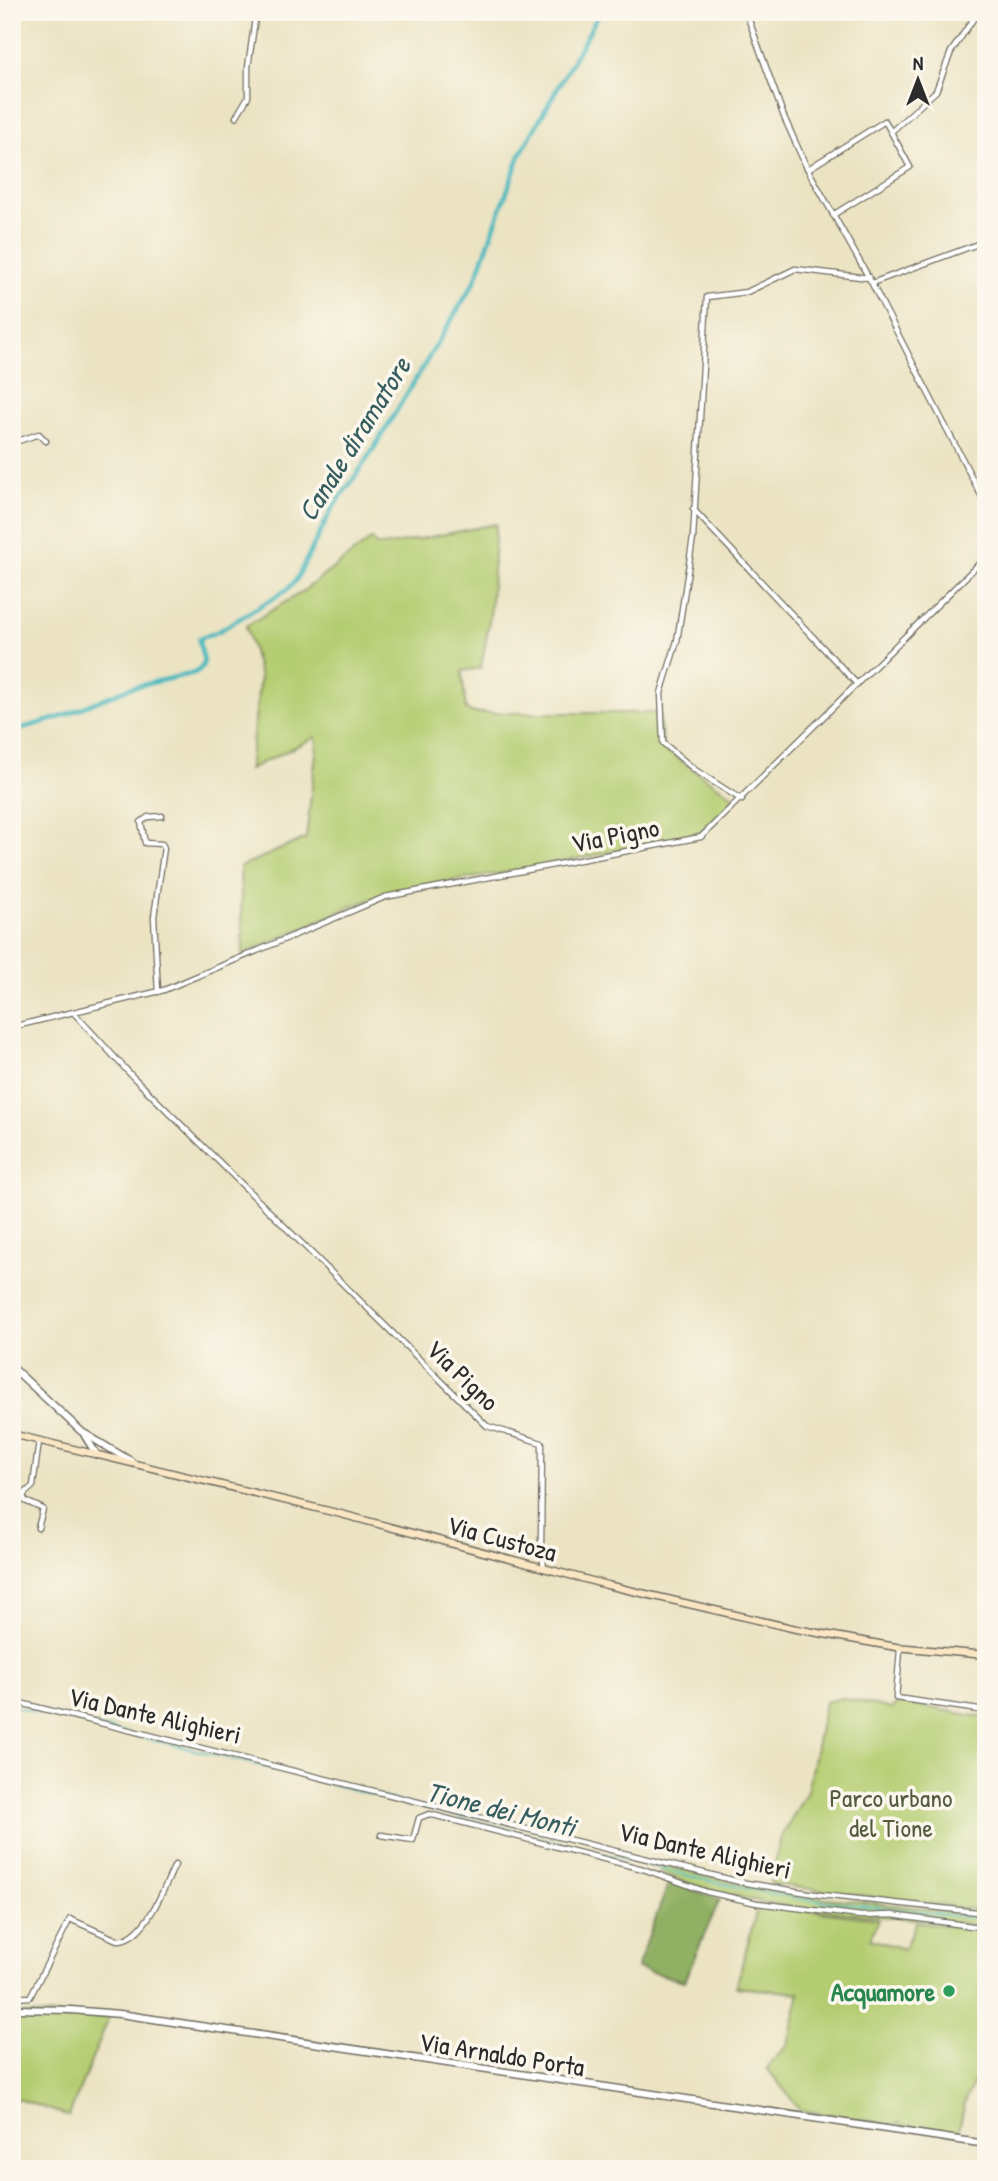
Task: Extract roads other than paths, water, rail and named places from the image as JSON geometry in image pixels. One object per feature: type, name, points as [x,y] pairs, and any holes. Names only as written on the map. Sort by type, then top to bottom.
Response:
[{"type":"main road","name":"Via Custoza","points":[[12,1434],[341,1514],[544,1569],[842,1639],[986,1655]]},
{"type":"street","points":[[236,117],[248,97],[248,67],[256,12]]},
{"type":"street","points":[[746,12],[784,117],[808,169],[870,281],[986,505]]},
{"type":"street","points":[[892,131],[936,91],[951,52],[978,12]]},
{"type":"street","points":[[808,169],[884,121],[892,131],[910,167],[833,215]]},
{"type":"street","points":[[742,800],[695,770],[663,743],[661,693],[677,641],[691,548],[707,297],[747,292],[794,269],[870,281],[986,241]]},
{"type":"street","points":[[12,443],[39,434],[46,441]]},
{"type":"street","points":[[693,509],[857,684]]},
{"type":"street","name":"Via Pigno","points":[[12,1027],[158,992],[385,897],[701,837],[742,800],[986,556]]},
{"type":"street","points":[[158,992],[154,917],[164,848],[162,844],[145,843],[141,822],[148,817],[162,816]]},
{"type":"street","name":"Via Pigno","points":[[73,1013],[132,1076],[487,1426],[542,1443],[541,1544],[544,1569]]},
{"type":"street","points":[[12,1367],[84,1435],[146,1467]]},
{"type":"street","points":[[81,1451],[84,1435]]},
{"type":"street","points":[[84,1435],[97,1455]]},
{"type":"street","points":[[38,1441],[33,1486],[23,1495],[25,1501],[43,1509],[38,1528]]},
{"type":"street","points":[[95,1442],[99,1447],[97,1455]]},
{"type":"street","points":[[900,1650],[896,1698],[986,1711]]},
{"type":"street","name":"Via Dante Alighieri","points":[[12,1700],[740,1881],[821,1895],[986,1913]]},
{"type":"street","points":[[381,1835],[413,1840],[419,1818],[429,1814],[670,1878],[707,1892],[757,1903],[861,1916],[892,1915],[986,1928]]},
{"type":"street","points":[[12,1998],[30,1997],[70,1919],[117,1940],[131,1935],[147,1921],[176,1865]]},
{"type":"street","name":"Via Arnaldo Porta","points":[[12,2010],[71,2010],[120,2014],[986,2144]]},
{"type":"waterway","name":"Canale diramatore","points":[[12,731],[58,718],[129,688],[194,673],[203,662],[199,639],[219,631],[288,589],[296,580],[332,509],[368,458],[475,281],[520,155],[600,12]]},
{"type":"waterway","name":"Tione dei Monti","points":[[12,1706],[237,1760],[713,1882],[802,1899],[986,1919]]},
{"type":"place","name":"Acquamore","points":[[949,1991]]},
{"type":"park label","name":"Parco urbano del Tione","points":[[891,1812]]}]
